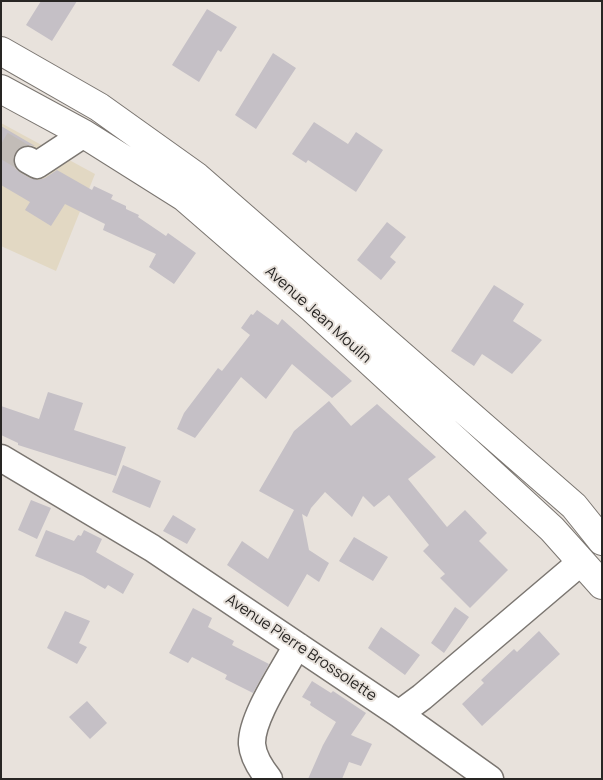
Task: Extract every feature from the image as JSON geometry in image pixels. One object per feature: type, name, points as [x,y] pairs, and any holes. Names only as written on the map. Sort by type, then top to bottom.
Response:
[{"type":"main road","name":"Avenue Jean Moulin","points":[[1,51],[99,107],[196,177],[574,506],[602,541]]},
{"type":"main road","name":"Avenue Jean Moulin","points":[[1,89],[84,134],[184,197],[285,284],[552,529],[602,585]]},
{"type":"street","points":[[28,160],[37,165],[84,134]]},
{"type":"street","name":"Avenue Pierre Brossolette","points":[[1,458],[152,548],[399,714],[490,779]]},
{"type":"street","points":[[399,714],[422,698],[581,562]]},
{"type":"street","points":[[269,779],[258,762],[252,743],[258,717],[298,646]]},
{"type":"shaded area","points":[[1,123],[95,174],[56,271],[1,246]]},
{"type":"building","points":[[41,1],[77,1],[52,41],[26,25]]},
{"type":"building","points":[[207,9],[237,27],[221,52],[218,50],[199,82],[172,65]]},
{"type":"building","points":[[273,53],[296,68],[256,129],[235,115]]},
{"type":"building","points":[[314,122],[348,144],[356,132],[383,150],[356,192],[308,160],[306,163],[292,154]]},
{"type":"building","points":[[1,126],[35,146],[27,145],[15,152],[13,161],[15,168],[21,173],[38,180],[57,170],[92,190],[94,186],[113,195],[111,199],[126,206],[126,209],[139,215],[138,217],[166,236],[168,233],[196,253],[174,284],[149,267],[156,254],[103,230],[105,224],[65,204],[51,226],[25,210],[30,202],[1,185]]},
{"type":"building","points":[[387,222],[406,237],[390,257],[396,262],[381,280],[357,260]]},
{"type":"building","points":[[494,285],[524,304],[513,321],[542,340],[512,374],[482,354],[474,366],[451,351]]},
{"type":"building","points":[[257,310],[278,325],[282,319],[352,381],[332,398],[292,364],[266,399],[241,377],[195,438],[177,429],[184,413],[218,368],[222,371],[250,335],[241,328],[251,314],[253,315]]},
{"type":"building","points":[[48,392],[83,403],[74,430],[126,447],[116,476],[18,445],[18,443],[1,435],[1,406],[39,419]]},
{"type":"building","points":[[329,401],[351,426],[377,404],[436,457],[408,479],[447,527],[465,510],[487,533],[479,541],[508,570],[470,608],[440,578],[445,574],[423,551],[429,545],[389,495],[374,507],[363,496],[352,517],[325,492],[311,508],[307,517],[302,514],[309,550],[329,563],[319,582],[307,574],[288,607],[227,565],[242,541],[268,559],[294,510],[259,491],[294,431]]},
{"type":"building","points":[[123,465],[161,481],[150,508],[112,492]]},
{"type":"building","points":[[31,500],[51,508],[37,539],[18,530]]},
{"type":"building","points":[[173,515],[196,529],[187,544],[163,531]]},
{"type":"building","points":[[46,530],[74,541],[78,535],[81,536],[84,530],[102,539],[96,552],[134,574],[123,594],[108,585],[105,589],[83,576],[35,556]]},
{"type":"building","points":[[354,537],[388,557],[373,581],[339,561]]},
{"type":"building","points":[[455,607],[469,617],[444,653],[431,643]]},
{"type":"building","points":[[193,608],[212,618],[208,627],[234,641],[232,645],[269,664],[253,693],[225,679],[227,675],[192,657],[188,663],[169,653]]},
{"type":"building","points":[[65,611],[90,621],[79,643],[87,647],[77,664],[47,648]]},
{"type":"building","points":[[381,627],[420,655],[405,675],[368,648]]},
{"type":"building","points":[[539,631],[560,654],[482,726],[462,704],[484,683],[481,680],[514,649],[517,652]]},
{"type":"building","points":[[312,681],[331,693],[333,691],[366,713],[351,735],[372,744],[361,766],[349,762],[342,779],[308,779],[323,745],[336,722],[310,705],[311,702],[302,697]]},
{"type":"building","points":[[87,701],[107,723],[90,739],[69,717]]},
{"type":"tunnel","points":[[1,144],[28,160]]}]
